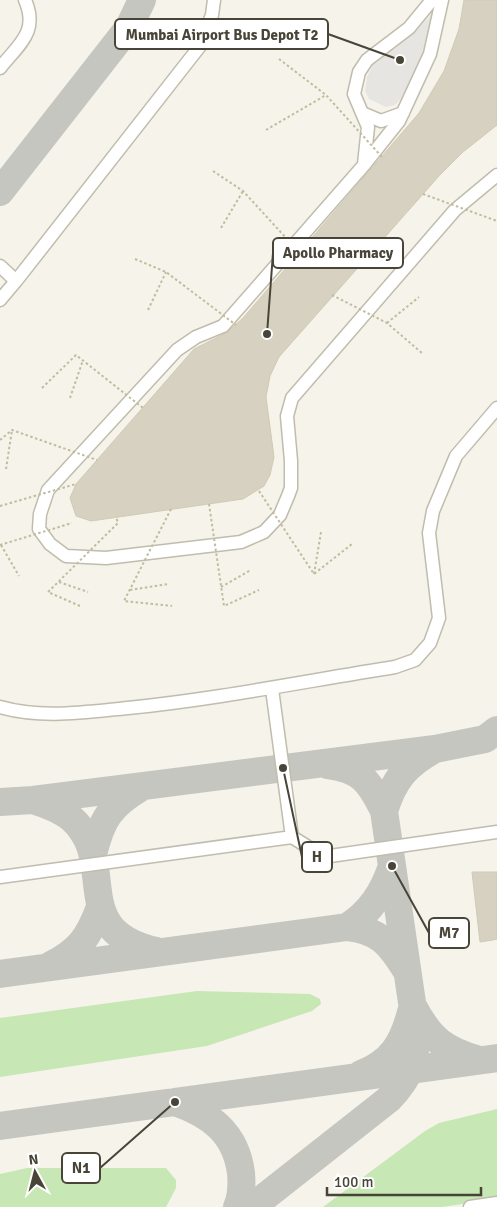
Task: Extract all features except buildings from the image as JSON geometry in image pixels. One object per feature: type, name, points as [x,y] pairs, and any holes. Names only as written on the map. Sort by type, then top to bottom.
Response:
[{"type":"lane","points":[[0,68],[26,34],[31,22],[25,0]]},
{"type":"lane","points":[[0,300],[200,46],[212,15],[214,0]]},
{"type":"lane","points":[[364,165],[368,127],[354,94],[359,72],[367,60],[409,28],[432,0]]},
{"type":"lane","points":[[442,0],[430,54],[403,113],[364,165],[223,326],[196,336],[177,350],[48,490],[40,514],[39,529],[50,544],[66,556],[106,558],[241,542],[264,532],[280,515],[291,488],[287,416],[292,398],[455,210],[497,175]]},
{"type":"lane","points":[[362,113],[381,120],[403,113]]},
{"type":"lane","points":[[0,266],[16,281]]},
{"type":"lane","points":[[0,707],[20,713],[64,713],[164,704],[272,689],[395,666],[415,660],[430,643],[438,618],[429,533],[433,511],[456,456],[497,408]]},
{"type":"lane","points":[[272,689],[292,837]]},
{"type":"lane","points":[[0,877],[292,837],[313,850],[330,856],[497,832]]},
{"type":"lane","points":[[470,1207],[497,1203]]},
{"type":"path","points":[[279,59],[326,95],[382,158]]},
{"type":"path","points":[[266,130],[326,95]]},
{"type":"path","points":[[213,171],[243,191],[300,252]]},
{"type":"path","points":[[221,228],[243,191]]},
{"type":"path","points":[[423,194],[497,221]]},
{"type":"path","points":[[135,259],[166,272],[236,325]]},
{"type":"path","points":[[148,310],[166,272]]},
{"type":"path","points":[[332,296],[388,323],[423,354]]},
{"type":"path","points":[[388,323],[419,297]]},
{"type":"path","points":[[42,388],[76,355],[143,408]]},
{"type":"path","points":[[70,398],[83,360]]},
{"type":"path","points":[[0,440],[12,430]]},
{"type":"path","points":[[12,430],[97,460]]},
{"type":"path","points":[[6,470],[12,430]]},
{"type":"path","points":[[0,506],[76,484]]},
{"type":"path","points":[[259,490],[314,574]]},
{"type":"path","points":[[209,504],[224,606],[260,590]]},
{"type":"path","points":[[171,509],[124,600],[172,606]]},
{"type":"path","points":[[80,606],[48,592],[118,523],[116,517]]},
{"type":"path","points":[[19,576],[1,545],[72,523]]},
{"type":"path","points":[[314,574],[321,532]]},
{"type":"path","points":[[314,574],[352,544]]},
{"type":"path","points":[[222,587],[251,570]]},
{"type":"path","points":[[59,582],[88,592]]},
{"type":"path","points":[[130,590],[168,584]]},
{"type":"green space","points":[[197,991],[310,994],[320,999],[321,1004],[312,1011],[207,1046],[0,1077],[0,1018]]},
{"type":"green space","points":[[497,1109],[497,1199],[442,1207],[323,1207],[425,1131],[439,1123]]},
{"type":"green space","points":[[27,1168],[166,1168],[176,1180],[176,1188],[166,1207],[0,1207],[0,1174]]},
{"type":"shaded area","points":[[434,8],[426,54],[404,95],[395,105],[386,107],[369,99],[365,91],[367,77],[373,65],[413,34],[429,17]]},
{"type":"taxiway","points":[[0,192],[129,27],[142,0]]},
{"type":"taxiway","points":[[0,802],[33,800],[435,749],[485,739],[497,730]]},
{"type":"taxiway","points":[[252,1207],[389,1099],[411,1068],[415,1050],[416,1030],[384,811],[392,790],[402,774],[416,761],[435,749]]},
{"type":"taxiway","points":[[328,765],[357,774],[369,785],[384,811]]},
{"type":"taxiway","points":[[93,855],[103,823],[108,815],[121,801],[140,788]]},
{"type":"taxiway","points":[[33,800],[53,807],[67,815],[85,835],[93,854],[102,911],[111,928],[128,941],[156,951]]},
{"type":"taxiway","points":[[347,927],[363,915],[375,901],[385,884],[392,866]]},
{"type":"taxiway","points":[[51,965],[61,960],[82,942],[92,927],[100,907]]},
{"type":"taxiway","points":[[0,974],[347,927],[376,935],[389,946],[406,970]]},
{"type":"taxiway","points":[[414,1008],[420,1019],[440,1042],[448,1048],[479,1060]]},
{"type":"taxiway","points":[[361,1074],[381,1064],[395,1050],[404,1033],[411,1012]]},
{"type":"taxiway","points":[[0,1126],[497,1058]]},
{"type":"taxiway","points":[[175,1102],[210,1119],[227,1136],[234,1147],[241,1173],[241,1195],[237,1207]]},
{"type":"place","name":"Mumbai Airport Bus Depot T2","points":[[400,60]]},
{"type":"place","name":"Apollo Pharmacy","points":[[267,334]]},
{"type":"place","name":"H","points":[[283,768]]},
{"type":"place","name":"M7","points":[[392,866]]},
{"type":"place","name":"N1","points":[[175,1102]]}]
